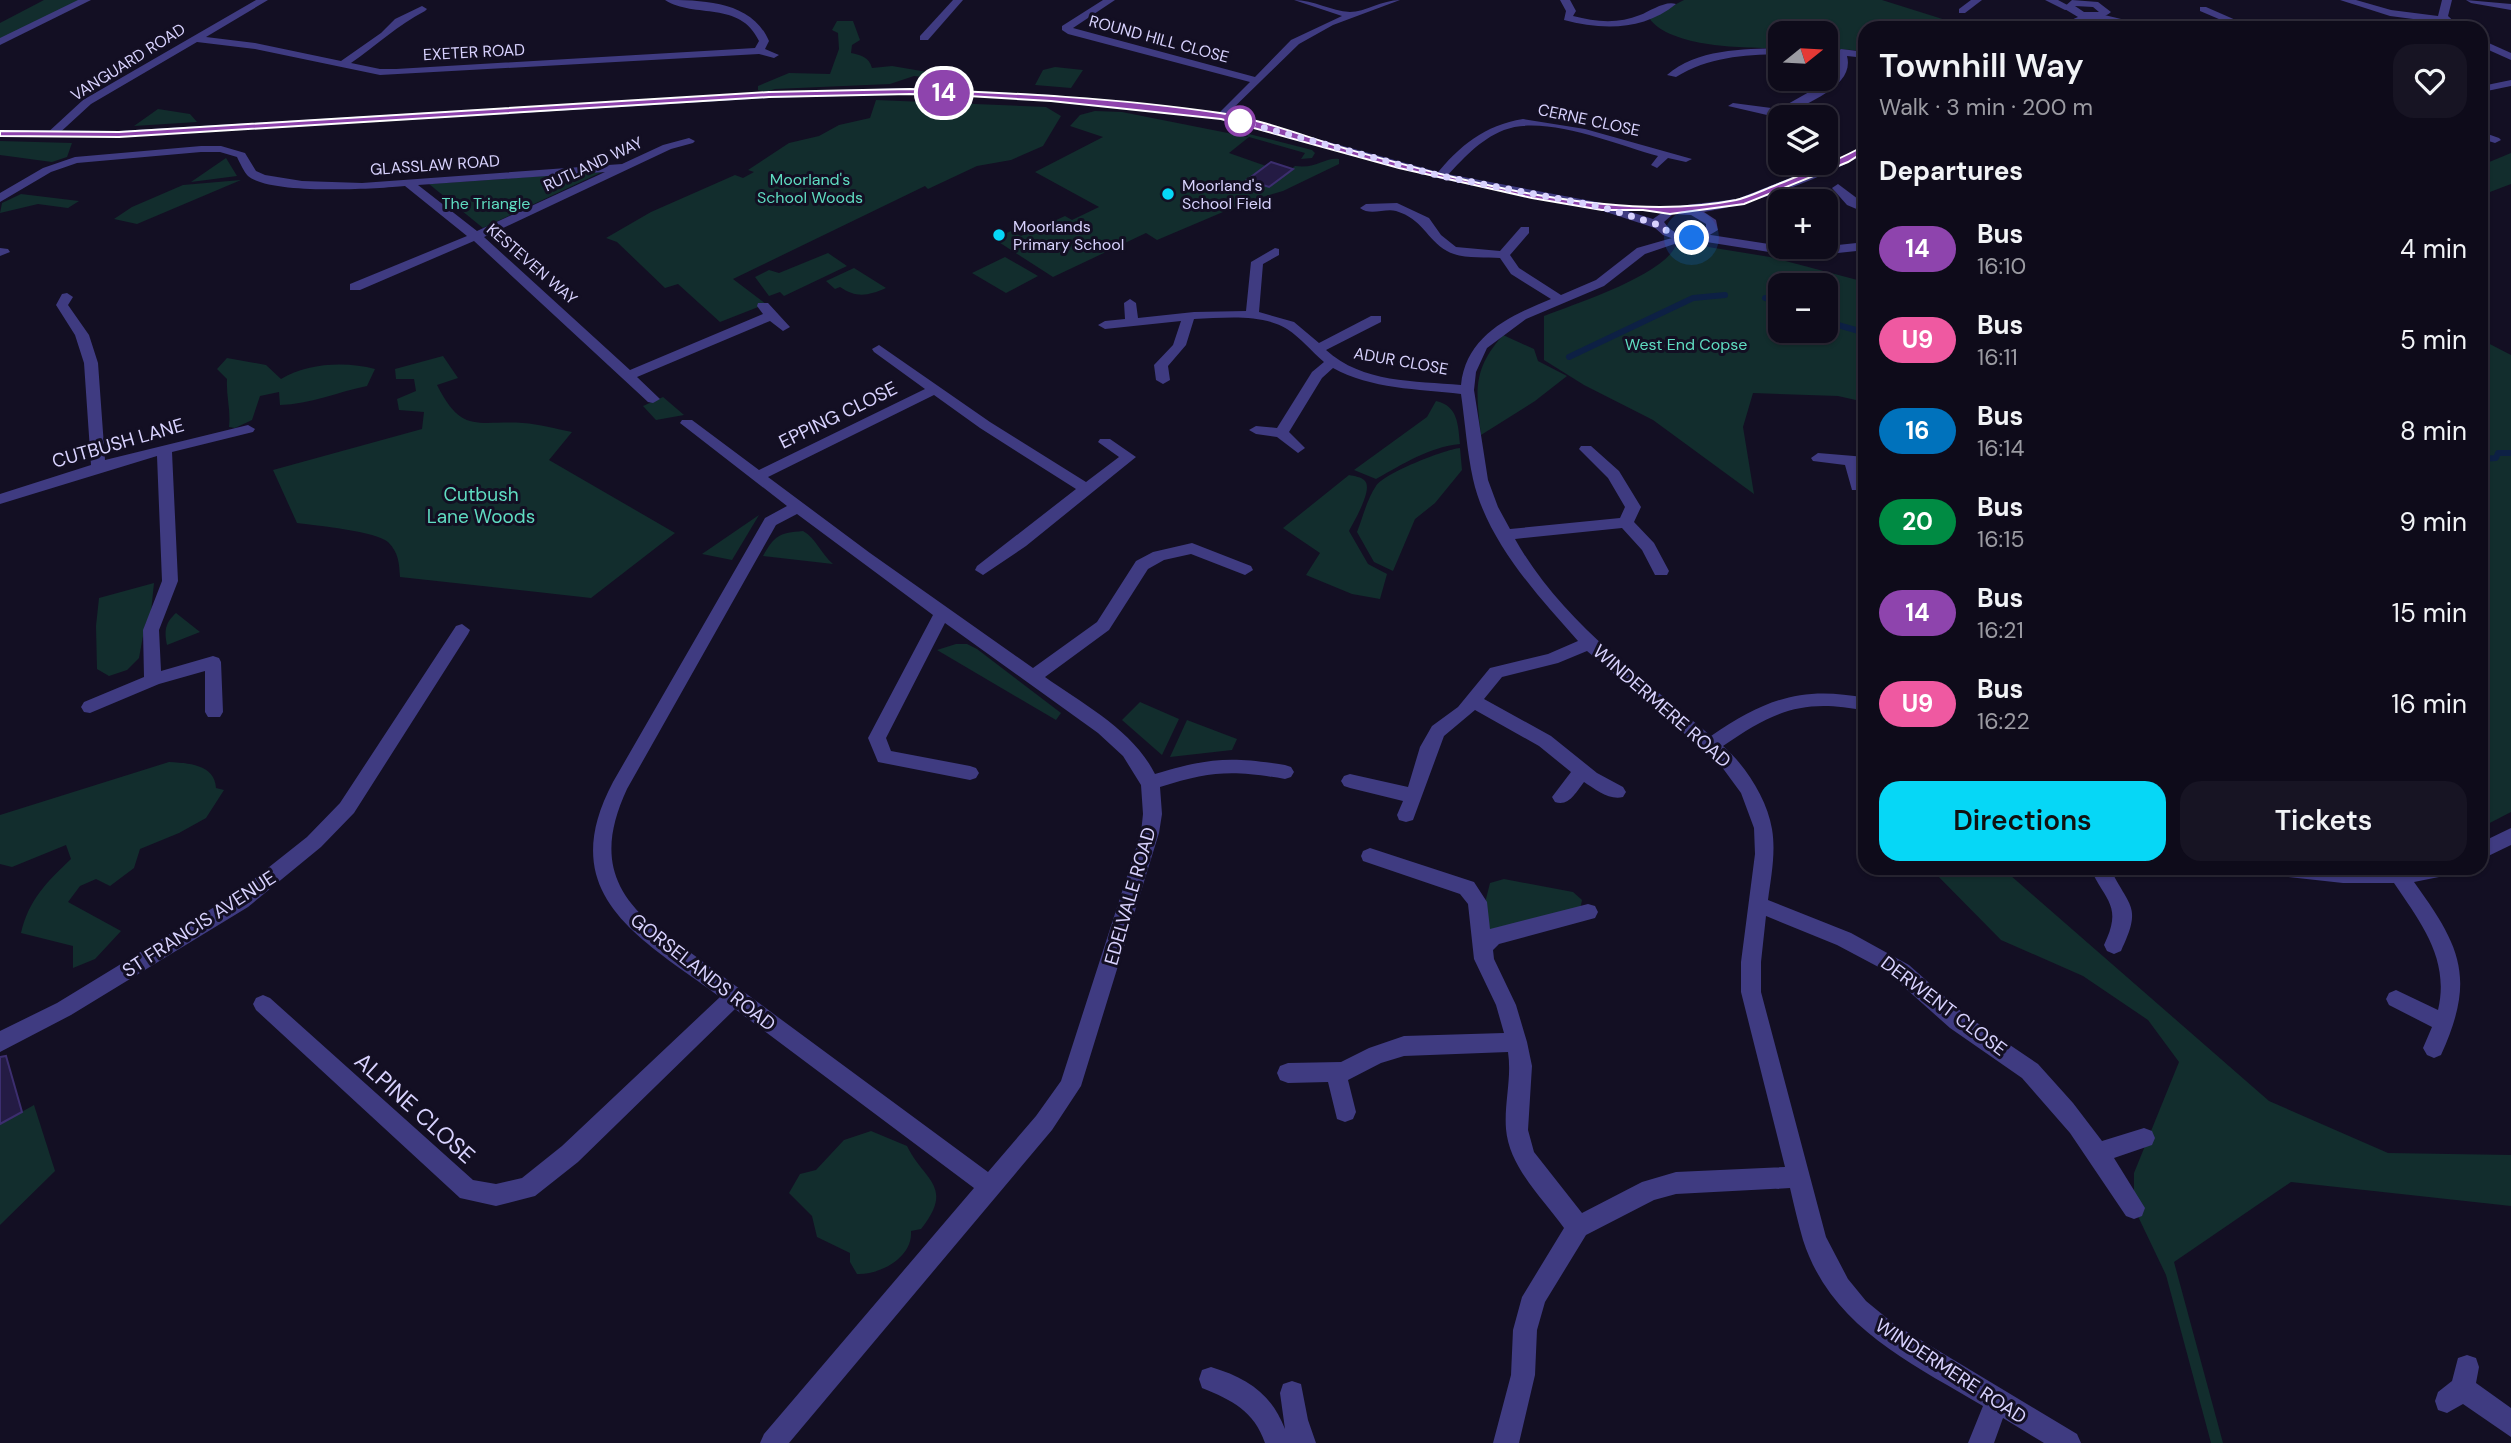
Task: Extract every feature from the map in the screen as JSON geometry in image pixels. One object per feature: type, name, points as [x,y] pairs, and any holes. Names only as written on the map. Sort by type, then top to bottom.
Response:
[{"type":"street","points":[[0,42],[86,0]]},
{"type":"street","name":"VANGUARD ROAD","points":[[51,135],[87,102],[263,0]]},
{"type":"street","points":[[670,0],[750,18],[762,32],[764,41],[759,51]]},
{"type":"street","points":[[924,38],[958,0]]},
{"type":"street","name":"ROUND HILL CLOSE","points":[[1110,0],[1066,28],[1072,32],[1254,80]]},
{"type":"street","points":[[1299,0],[1350,15]]},
{"type":"street","points":[[1222,116],[1254,80],[1295,42],[1350,15],[1395,0]]},
{"type":"street","points":[[1564,0],[1571,10],[1567,18],[1585,23],[1623,25],[1640,21],[1671,4]]},
{"type":"street","points":[[2050,0],[2076,4],[2126,21]]},
{"type":"street","points":[[2345,0],[2402,15],[2446,20],[2443,13],[2447,0]]},
{"type":"street","points":[[2471,0],[2511,7]]},
{"type":"street","points":[[2076,4],[2101,11]]},
{"type":"street","points":[[2063,21],[2076,4]]},
{"type":"street","points":[[343,64],[385,35],[398,20],[422,9]]},
{"type":"street","points":[[2203,9],[2234,21]]},
{"type":"street","points":[[2074,21],[2101,11]]},
{"type":"street","points":[[2398,21],[2402,15]]},
{"type":"street","points":[[2209,21],[2223,16]]},
{"type":"street","points":[[2370,16],[2382,21]]},
{"type":"street","points":[[1640,21],[1657,28]]},
{"type":"street","name":"EXETER ROAD","points":[[195,39],[255,46],[396,72],[759,51],[774,55]]},
{"type":"street","points":[[2488,46],[2511,57]]},
{"type":"street","points":[[1672,75],[1692,62],[1710,56],[1768,52]]},
{"type":"street","points":[[1838,52],[1858,54]]},
{"type":"street","points":[[1799,105],[1836,81],[1846,66],[1841,52]]},
{"type":"street","points":[[2488,88],[2511,83]]},
{"type":"street","points":[[0,133],[119,134],[653,101],[865,92],[1051,99],[1222,116],[1441,176],[1602,207],[1660,226],[1671,234],[1692,238],[1803,253],[1858,247]]},
{"type":"street","points":[[1733,106],[1768,112]]},
{"type":"street","name":"CERNE CLOSE","points":[[1441,176],[1461,153],[1477,140],[1508,124],[1522,123],[1548,125],[1686,159]]},
{"type":"street","points":[[2488,137],[2496,140]]},
{"type":"street","name":"RUTLAND WAY","points":[[355,287],[474,237],[622,167],[689,141]]},
{"type":"street","name":"GLASSLAW ROAD","points":[[0,198],[47,170],[100,156],[221,149],[241,155],[252,173],[275,181],[302,184],[362,186],[622,167]]},
{"type":"street","points":[[1602,207],[1686,211],[1740,202],[1858,153]]},
{"type":"street","points":[[1657,165],[1665,154]]},
{"type":"street","name":"KESTEVEN WAY","points":[[408,183],[492,250],[653,399]]},
{"type":"street","points":[[1838,188],[1858,206]]},
{"type":"street","points":[[1397,207],[1401,191]]},
{"type":"street","points":[[1692,238],[1709,233],[1712,225],[1740,202]]},
{"type":"street","points":[[1366,208],[1397,207],[1425,221],[1437,237],[1453,250],[1504,255],[1515,271],[1561,300]]},
{"type":"street","name":"WINDERMERE ROAD","points":[[1670,211],[1660,217],[1660,226],[1647,239],[1641,250],[1600,283],[1521,316],[1481,346],[1469,372],[1467,390],[1481,480],[1490,507],[1542,590],[1589,643],[1711,745],[1738,773],[1749,790],[1763,828],[1764,854],[1751,962],[1751,992],[1815,1241],[1840,1287],[1858,1309],[1885,1333],[2068,1443]]},
{"type":"street","points":[[1686,211],[1702,215],[1712,225],[1763,249]]},
{"type":"street","points":[[1504,255],[1511,243],[1525,230]]},
{"type":"street","name":"WINDERMERE ROAD","points":[[1641,250],[1692,238]]},
{"type":"street","points":[[1252,315],[1258,262],[1275,252]]},
{"type":"street","points":[[67,297],[62,305],[82,335],[91,363],[98,467]]},
{"type":"street","points":[[1130,303],[1132,323]]},
{"type":"street","points":[[628,376],[766,311],[783,327]]},
{"type":"street","name":"ADUR CLOSE","points":[[1105,326],[1252,315],[1281,321],[1297,329],[1332,362],[1358,374],[1467,390]]},
{"type":"street","points":[[1161,365],[1176,354],[1181,346],[1188,318]]},
{"type":"street","name":"ADUR CLOSE","points":[[1317,349],[1377,319]]},
{"type":"street","name":"EPPING CLOSE","points":[[879,349],[894,369],[935,389],[985,425],[1085,488]]},
{"type":"street","points":[[1145,360],[1161,365]]},
{"type":"street","name":"ADUR CLOSE","points":[[1281,433],[1317,375],[1332,362]]},
{"type":"street","points":[[1161,365],[1163,380]]},
{"type":"street","name":"EPPING CLOSE","points":[[757,478],[806,449],[845,435],[935,389]]},
{"type":"street","name":"EDELVALE ROAD","points":[[687,423],[942,614],[1104,727],[1133,753],[1151,782],[1154,807],[1150,834],[1070,1086],[1044,1123],[773,1443]]},
{"type":"street","name":"CUTBUSH LANE","points":[[0,499],[98,467],[248,429]]},
{"type":"street","points":[[1256,430],[1281,433],[1298,447]]},
{"type":"street","points":[[983,570],[1018,546],[1085,488],[1129,457],[1105,443]]},
{"type":"street","points":[[153,680],[151,630],[170,581],[164,449]]},
{"type":"street","points":[[1586,449],[1616,475],[1629,497],[1633,506],[1626,523]]},
{"type":"street","points":[[1818,458],[1858,462],[1857,487]]},
{"type":"street","name":"GORSELANDS ROAD","points":[[797,507],[770,522],[619,786],[603,828],[603,863],[607,880],[618,902],[638,925],[989,1186]]},
{"type":"street","points":[[1506,535],[1626,523]]},
{"type":"street","points":[[1626,523],[1647,547],[1661,571]]},
{"type":"street","points":[[1033,677],[1103,626],[1142,565],[1159,556],[1192,548],[1245,570]]},
{"type":"street","points":[[942,614],[877,738],[877,743],[884,757],[970,773]]},
{"type":"street","name":"ST FRANCIS AVENUE","points":[[0,1042],[76,1002],[241,901],[314,842],[347,808],[462,630]]},
{"type":"street","points":[[1406,816],[1426,764],[1429,747],[1438,731],[1474,701],[1496,672],[1552,659],[1589,643]]},
{"type":"street","points":[[90,707],[153,680],[213,662],[214,712]]},
{"type":"street","points":[[1711,745],[1772,706],[1822,698],[1858,704]]},
{"type":"street","points":[[1474,701],[1545,741],[1583,771],[1618,792]]},
{"type":"street","points":[[1151,782],[1202,767],[1244,765],[1285,772]]},
{"type":"street","points":[[1561,797],[1583,771]]},
{"type":"street","points":[[1350,782],[1414,796]]},
{"type":"street","points":[[2488,847],[2511,836]]},
{"type":"street","points":[[1370,856],[1467,888],[1477,902],[1483,953],[1506,1005],[1517,1042],[1521,1066],[1517,1130],[1525,1157],[1578,1227]]},
{"type":"street","points":[[2104,875],[2122,903],[2124,926],[2114,945]]},
{"type":"street","points":[[2342,875],[2410,875]]},
{"type":"street","points":[[2399,877],[2435,926],[2446,954],[2452,984],[2444,1023],[2434,1048]]},
{"type":"street","name":"DERWENT CLOSE","points":[[1758,905],[1828,930],[1895,967],[1959,1023],[2008,1054],[2038,1079],[2098,1153],[2134,1208]]},
{"type":"street","points":[[1483,953],[1493,937],[1588,912]]},
{"type":"street","name":"ALPINE CLOSE","points":[[262,1004],[468,1191],[496,1195],[527,1188],[570,1154],[733,998]]},
{"type":"street","points":[[2396,999],[2444,1023]]},
{"type":"street","points":[[1289,1073],[1336,1072],[1404,1046],[1517,1042]]},
{"type":"street","points":[[1336,1072],[1345,1112]]},
{"type":"street","points":[[2098,1153],[2144,1138]]},
{"type":"street","points":[[1506,1443],[1523,1375],[1525,1330],[1534,1297],[1578,1227],[1650,1190],[1675,1182],[1799,1177]]},
{"type":"street","points":[[1212,1379],[1233,1385],[1257,1403],[1271,1420],[1278,1443]]},
{"type":"street","points":[[2459,1385],[2511,1424]]},
{"type":"street","points":[[1292,1393],[1294,1420],[1303,1443]]},
{"type":"street","points":[[1981,1443],[1997,1402]]},
{"type":"green space","points":[[44,0],[80,0],[0,39],[0,23]]},
{"type":"green space","points":[[1684,0],[1882,0],[1949,21],[1858,21],[1858,50],[1838,49],[1838,21],[1768,21],[1768,48],[1691,41],[1659,28],[1649,18]]},
{"type":"green space","points":[[837,21],[853,21],[860,40],[852,45],[851,53],[864,57],[872,68],[892,66],[951,76],[943,79],[914,76],[890,84],[775,89],[765,92],[758,90],[758,86],[789,73],[830,74],[839,49],[838,33],[832,30]]},
{"type":"green space","points":[[1055,67],[1083,70],[1071,88],[1035,85],[1043,70]]},
{"type":"green space","name":"Moorland's School Woods","points":[[876,100],[1046,107],[1061,116],[1043,146],[1011,160],[977,166],[928,189],[925,186],[733,279],[766,304],[720,322],[678,284],[665,288],[617,242],[606,238],[651,212],[735,175],[743,178],[754,172],[748,170],[789,143],[819,136],[839,125],[870,118]]},
{"type":"green space","points":[[158,109],[190,114],[197,122],[134,126]]},
{"type":"green space","points":[[1095,111],[1122,112],[1248,137],[1245,133],[1315,153],[1312,158],[1301,159],[1305,153],[1249,137],[1229,153],[1266,166],[1247,180],[1269,187],[1295,166],[1309,166],[1334,159],[1339,159],[1339,164],[1283,191],[1249,201],[1157,240],[1146,233],[1053,277],[994,239],[1011,231],[1021,236],[1065,216],[1072,220],[1099,207],[1035,172],[1103,137],[1070,126],[1080,115]]},
{"type":"green space","points":[[0,141],[72,143],[67,157],[52,162],[0,155]]},
{"type":"green space","points":[[2511,153],[2511,184],[2488,193],[2488,163]]},
{"type":"green space","points":[[226,158],[237,176],[191,182]]},
{"type":"green space","name":"The Triangle","points":[[602,172],[483,228],[429,184]]},
{"type":"green space","points":[[241,180],[137,224],[114,219],[132,207],[183,185]]},
{"type":"green space","points":[[21,194],[79,201],[68,208],[38,204],[0,213],[2,203]]},
{"type":"green space","name":"West End Copse","points":[[1696,245],[1768,257],[1768,259],[1831,273],[1768,273],[1768,343],[1838,343],[1838,275],[1858,280],[1858,400],[1838,396],[1753,393],[1743,427],[1754,494],[1653,420],[1584,385],[1544,360],[1544,316],[1616,288],[1667,258],[1675,247]]},
{"type":"green space","points":[[828,253],[847,266],[784,296],[780,292],[769,296],[755,277],[769,270],[779,273]]},
{"type":"green space","points":[[1005,257],[1038,276],[1006,293],[972,273]]},
{"type":"green space","points":[[854,268],[886,288],[873,293],[857,294],[840,287],[835,289],[826,281]]},
{"type":"green space","points":[[1503,335],[1534,349],[1538,361],[1567,376],[1535,401],[1481,435],[1478,382],[1486,359]]},
{"type":"green space","points":[[2488,343],[2511,355],[2511,812],[2488,824]]},
{"type":"green space","name":"Cutbush Lane Woods","points":[[443,356],[458,378],[437,385],[455,412],[472,422],[529,424],[572,432],[549,460],[675,533],[591,598],[400,577],[396,554],[392,546],[382,538],[297,523],[273,470],[422,429],[424,412],[399,410],[397,399],[416,391],[414,379],[396,379],[395,369]]},
{"type":"green space","points":[[227,358],[266,365],[281,379],[303,370],[327,365],[375,369],[367,386],[313,400],[280,405],[279,392],[260,396],[252,420],[235,428],[229,427],[227,379],[217,369]]},
{"type":"green space","points":[[663,397],[684,415],[656,420],[643,406]]},
{"type":"green space","points":[[1436,401],[1449,407],[1456,417],[1460,444],[1427,452],[1376,479],[1354,470],[1427,417]]},
{"type":"green space","points":[[1460,448],[1462,470],[1435,503],[1415,519],[1393,571],[1374,562],[1357,532],[1376,486],[1415,463]]},
{"type":"green space","points":[[1349,475],[1362,479],[1367,485],[1362,506],[1349,531],[1368,564],[1387,574],[1380,599],[1352,594],[1306,575],[1320,553],[1283,528]]},
{"type":"green space","points":[[759,515],[732,560],[702,554]]},
{"type":"green space","points":[[803,531],[833,564],[763,556],[778,536]]},
{"type":"green space","points":[[154,583],[151,612],[145,625],[139,658],[127,670],[109,676],[97,669],[96,626],[99,598]]},
{"type":"green space","points":[[176,613],[200,632],[167,645],[166,628]]},
{"type":"green space","points":[[956,644],[967,644],[977,649],[1061,713],[1056,720],[937,650]]},
{"type":"green space","points":[[1140,702],[1179,719],[1162,755],[1122,720]]},
{"type":"green space","points":[[1187,720],[1237,739],[1232,750],[1170,757]]},
{"type":"green space","points":[[169,762],[192,764],[205,769],[211,774],[216,788],[224,790],[206,818],[140,849],[134,868],[110,886],[96,879],[80,886],[68,902],[121,931],[95,959],[73,968],[73,946],[21,933],[34,901],[71,859],[66,845],[12,867],[0,864],[0,815]]},
{"type":"green space","points":[[1937,875],[2010,875],[2269,1101],[2388,1153],[2511,1155],[2511,1206],[2291,1182],[2174,1262],[2223,1443],[2211,1443],[2166,1275],[2134,1208],[2134,1173],[2179,1062],[2148,1020],[2083,976],[2001,940]]},
{"type":"green space","points":[[1504,879],[1573,892],[1582,900],[1580,910],[1491,933],[1484,907],[1490,883]]},
{"type":"green space","points":[[34,1105],[55,1171],[0,1225],[0,1124]]},
{"type":"green space","points":[[871,1131],[907,1146],[933,1184],[936,1203],[921,1229],[911,1231],[907,1249],[894,1263],[866,1274],[857,1274],[850,1262],[850,1253],[817,1237],[812,1216],[789,1193],[800,1174],[816,1170],[844,1140]]},
{"type":"building","points":[[1271,162],[1293,169],[1269,187],[1247,180]]},
{"type":"building","points":[[6,1056],[22,1112],[0,1124],[0,1057]]},
{"type":"waterway","points":[[1569,357],[1693,298],[1725,295]]},
{"type":"waterway","points":[[1838,325],[1858,331]]},
{"type":"waterway","points":[[2488,459],[2496,458],[2498,453],[2511,453]]},
{"type":"bus line","name":"14","points":[[0,133],[119,134],[769,95],[910,91],[968,93],[1222,116],[1402,167],[1532,196],[1602,207],[1670,211],[1740,202],[1858,153]]},
{"type":"place","name":"Moorland's School Field","points":[[1168,194]]},
{"type":"place","name":"Moorlands Primary School","points":[[999,235]]},
{"type":"route","points":[[1240,121],[1334,149],[1441,176],[1532,196],[1602,207],[1659,225],[1671,234],[1692,238]]}]
